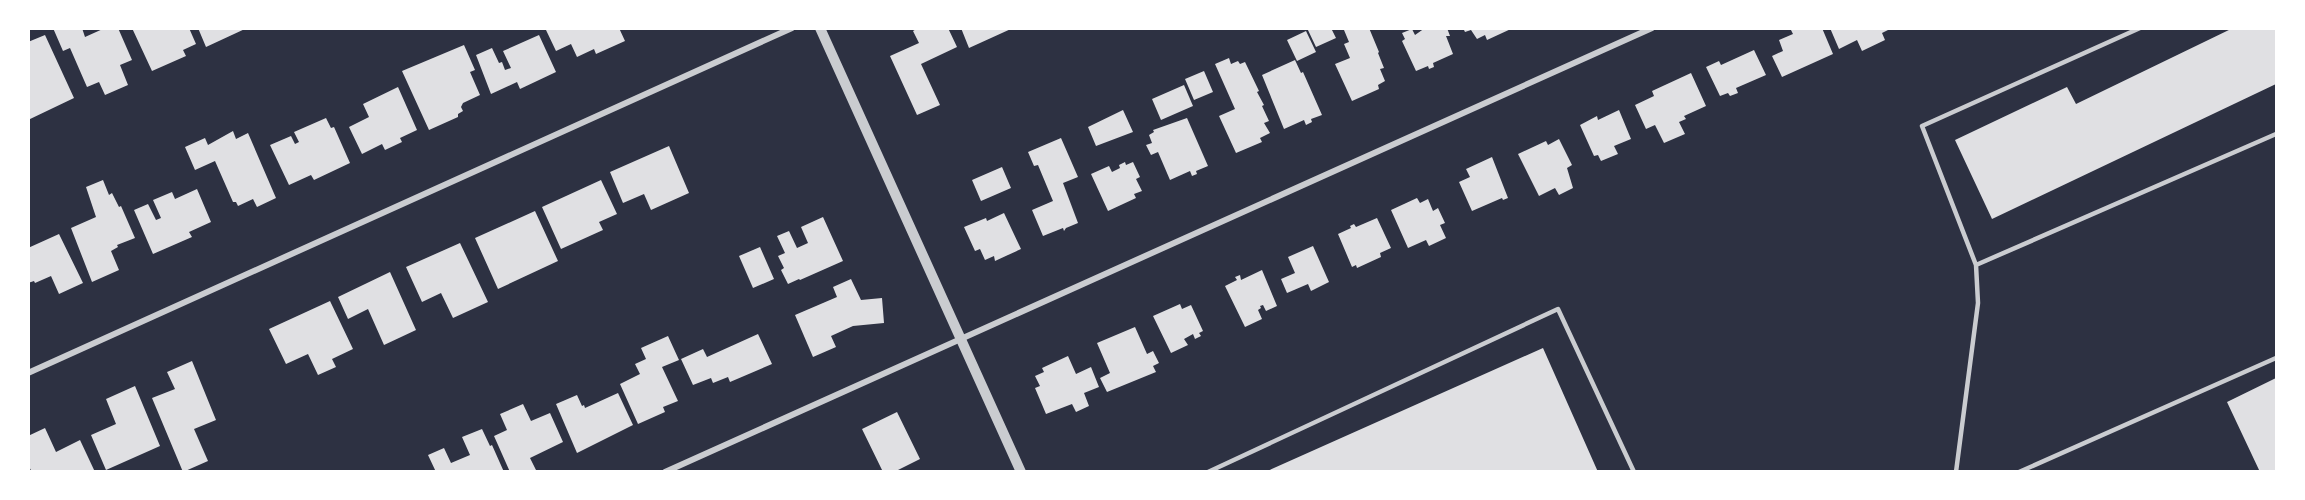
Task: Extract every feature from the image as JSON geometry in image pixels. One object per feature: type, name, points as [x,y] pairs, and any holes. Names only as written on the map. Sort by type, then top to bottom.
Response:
[{"type":"street","points":[[28,373],[792,28]]},
{"type":"street","points":[[820,28],[1021,471]]},
{"type":"street","points":[[665,471],[1652,28]]},
{"type":"lane","points":[[1956,471],[1978,303],[1976,265],[1922,126],[2140,28]]},
{"type":"lane","points":[[1976,265],[2277,134]]},
{"type":"lane","points":[[1208,471],[1558,309],[1635,471]]},
{"type":"lane","points":[[2019,471],[2277,358]]},
{"type":"building","points":[[53,28],[82,28],[85,37],[105,28],[118,28],[132,60],[120,65],[128,85],[105,95],[99,82],[87,87],[70,48],[63,51]]},
{"type":"building","points":[[132,28],[189,28],[196,44],[183,50],[186,56],[152,71]]},
{"type":"building","points":[[198,28],[247,28],[206,47]]},
{"type":"building","points":[[550,28],[619,28],[625,41],[596,54],[594,49],[577,57],[571,44],[556,51],[546,30]]},
{"type":"building","points":[[918,28],[948,28],[957,47],[921,64],[940,105],[917,115],[890,56],[919,43],[913,31]]},
{"type":"building","points":[[961,28],[1013,28],[969,48]]},
{"type":"building","points":[[1307,28],[1331,28],[1336,38],[1316,47]]},
{"type":"building","points":[[1369,28],[1384,68],[1380,69],[1385,81],[1378,85],[1379,89],[1352,101],[1335,64],[1350,58],[1344,44],[1349,42],[1344,30]]},
{"type":"building","points":[[1425,28],[1447,28],[1450,36],[1446,36],[1453,54],[1433,63],[1434,67],[1429,69],[1428,66],[1416,71],[1402,41],[1405,39],[1402,33],[1412,29],[1415,35]]},
{"type":"building","points":[[1463,28],[1513,28],[1487,40],[1485,35],[1477,39],[1471,30],[1465,32]]},
{"type":"building","points":[[1790,28],[1822,28],[1833,54],[1782,77],[1772,56],[1783,51],[1779,40],[1793,34]]},
{"type":"building","points":[[1830,28],[1892,28],[1882,33],[1885,40],[1862,51],[1857,40],[1839,49]]},
{"type":"building","points":[[2233,28],[2276,28],[2276,84],[1992,219],[1955,140],[2067,87],[2076,104]]},
{"type":"building","points":[[1306,31],[1316,52],[1297,61],[1287,40]]},
{"type":"building","points":[[45,35],[74,98],[28,120],[28,42]]},
{"type":"building","points":[[539,35],[556,72],[520,89],[517,82],[491,94],[476,55],[492,48],[505,70],[511,68],[503,51]]},
{"type":"building","points":[[464,45],[475,70],[470,72],[480,95],[463,103],[461,107],[463,111],[458,114],[458,117],[429,130],[402,71]]},
{"type":"building","points":[[1754,50],[1766,75],[1736,88],[1738,93],[1720,96],[1706,67],[1719,61],[1721,65]]},
{"type":"building","points":[[1229,58],[1231,64],[1238,61],[1240,64],[1245,62],[1264,105],[1262,106],[1269,121],[1264,123],[1270,133],[1260,138],[1262,142],[1236,153],[1219,116],[1235,109],[1215,64]]},
{"type":"building","points":[[1295,60],[1301,73],[1303,72],[1322,115],[1311,119],[1312,122],[1306,125],[1304,120],[1284,129],[1262,75]]},
{"type":"building","points":[[1204,71],[1213,92],[1194,100],[1185,79]]},
{"type":"building","points":[[1691,73],[1706,106],[1684,116],[1686,119],[1679,122],[1685,134],[1664,143],[1655,125],[1646,129],[1635,105],[1654,96],[1652,91]]},
{"type":"building","points":[[1184,85],[1193,106],[1161,120],[1152,99]]},
{"type":"building","points":[[398,87],[417,130],[400,138],[402,142],[385,150],[382,144],[362,154],[349,127],[369,117],[363,104]]},
{"type":"building","points":[[1123,110],[1133,132],[1096,146],[1088,127]]},
{"type":"building","points":[[1619,110],[1631,139],[1614,146],[1618,154],[1601,161],[1598,155],[1594,156],[1580,125],[1597,116],[1598,120]]},
{"type":"building","points":[[326,118],[331,128],[334,127],[350,163],[314,180],[311,175],[289,185],[270,145],[291,136],[295,144],[299,142],[294,132]]},
{"type":"building","points":[[1187,118],[1208,166],[1196,171],[1197,174],[1192,176],[1190,171],[1170,180],[1158,152],[1151,155],[1146,145],[1152,143],[1149,135],[1154,132],[1153,130]]},
{"type":"building","points":[[233,131],[236,139],[248,133],[276,198],[257,207],[253,199],[238,206],[236,202],[233,202],[215,161],[195,170],[185,147],[205,138],[208,145]]},
{"type":"building","points":[[1061,138],[1078,177],[1063,183],[1078,223],[1064,231],[1063,228],[1043,236],[1032,210],[1053,201],[1038,165],[1034,166],[1028,152]]},
{"type":"building","points":[[1559,139],[1572,165],[1567,168],[1573,188],[1559,195],[1555,188],[1539,196],[1518,154],[1546,141],[1548,145]]},
{"type":"building","points":[[669,146],[689,193],[651,210],[644,194],[623,203],[610,172]]},
{"type":"building","points":[[1492,157],[1508,198],[1503,200],[1502,198],[1472,211],[1459,182],[1470,177],[1466,169]]},
{"type":"building","points":[[1125,162],[1126,165],[1133,162],[1140,177],[1136,179],[1142,191],[1134,194],[1136,198],[1108,211],[1091,174],[1109,166],[1112,172]]},
{"type":"building","points":[[1002,167],[1011,188],[981,201],[972,180]]},
{"type":"building","points":[[103,180],[109,195],[112,193],[119,207],[121,206],[135,238],[117,245],[118,247],[111,251],[119,270],[92,282],[71,228],[96,217],[86,187]]},
{"type":"building","points":[[601,180],[617,214],[599,222],[603,230],[561,249],[542,207]]},
{"type":"building","points":[[197,189],[211,222],[189,232],[192,237],[153,254],[134,210],[148,204],[156,220],[161,218],[153,200],[172,192],[175,199]]},
{"type":"building","points":[[1417,198],[1420,203],[1428,199],[1433,211],[1438,208],[1445,223],[1440,225],[1446,238],[1429,246],[1426,240],[1408,248],[1391,210]]},
{"type":"building","points":[[535,211],[558,261],[498,289],[475,238]]},
{"type":"building","points":[[1004,213],[1021,249],[995,261],[994,256],[985,260],[980,249],[975,251],[964,227],[986,218],[987,221]]},
{"type":"building","points":[[823,217],[843,261],[788,284],[781,270],[784,268],[778,256],[785,253],[777,236],[789,231],[797,248],[808,243],[801,227]]},
{"type":"building","points":[[1377,218],[1391,248],[1380,253],[1381,257],[1357,268],[1356,265],[1352,267],[1338,234],[1351,228],[1350,226],[1354,224],[1356,227]]},
{"type":"building","points":[[59,234],[83,283],[59,294],[51,276],[35,283],[34,281],[28,283],[28,248]]},
{"type":"building","points":[[460,243],[488,302],[453,318],[441,293],[422,302],[406,267]]},
{"type":"building","points":[[1313,246],[1329,282],[1311,291],[1308,284],[1287,293],[1281,279],[1295,273],[1288,257]]},
{"type":"building","points":[[760,247],[774,279],[753,288],[739,256]]},
{"type":"building","points":[[1262,270],[1277,306],[1266,311],[1263,305],[1260,306],[1258,310],[1262,319],[1245,327],[1225,286],[1237,280],[1235,277],[1240,275],[1241,280]]},
{"type":"building","points":[[390,272],[416,330],[384,345],[368,309],[348,319],[338,297]]},
{"type":"building","points":[[851,279],[861,300],[882,298],[884,323],[853,326],[831,336],[836,347],[813,357],[795,315],[837,297],[833,287]]},
{"type":"building","points":[[330,301],[353,349],[332,359],[336,367],[318,375],[308,354],[286,364],[269,329]]},
{"type":"building","points":[[1180,304],[1182,309],[1191,305],[1203,331],[1199,333],[1201,336],[1195,339],[1193,334],[1184,339],[1188,345],[1171,353],[1153,316]]},
{"type":"building","points":[[1135,327],[1147,354],[1153,351],[1159,363],[1153,366],[1156,372],[1107,392],[1100,378],[1110,373],[1097,343]]},
{"type":"building","points":[[758,334],[772,364],[730,382],[728,377],[713,383],[711,378],[693,385],[681,359],[703,349],[707,357]]},
{"type":"building","points":[[668,336],[679,360],[662,367],[678,401],[663,407],[665,412],[638,424],[620,384],[640,374],[635,364],[646,359],[641,348]]},
{"type":"building","points":[[1543,348],[1598,472],[1265,472]]},
{"type":"building","points":[[1068,356],[1076,374],[1091,367],[1099,387],[1084,393],[1089,406],[1076,412],[1072,404],[1046,414],[1035,388],[1040,386],[1035,376],[1044,372],[1042,368]]},
{"type":"building","points":[[192,361],[216,420],[194,429],[208,461],[183,472],[152,398],[175,389],[167,372]]},
{"type":"building","points":[[2276,378],[2276,472],[2260,472],[2227,402]]},
{"type":"building","points":[[135,386],[160,446],[106,470],[91,435],[116,424],[106,399]]},
{"type":"building","points":[[618,393],[633,425],[577,453],[556,404],[577,395],[585,408]]},
{"type":"building","points":[[523,404],[531,421],[550,413],[563,442],[530,458],[536,470],[510,472],[494,436],[507,430],[500,414]]},
{"type":"building","points":[[897,412],[920,459],[894,472],[883,472],[862,429]]},
{"type":"building","points":[[45,428],[56,452],[80,440],[95,472],[32,472],[28,465],[28,436]]},
{"type":"building","points":[[482,429],[504,472],[436,472],[428,455],[444,448],[451,463],[470,455],[462,437]]}]
